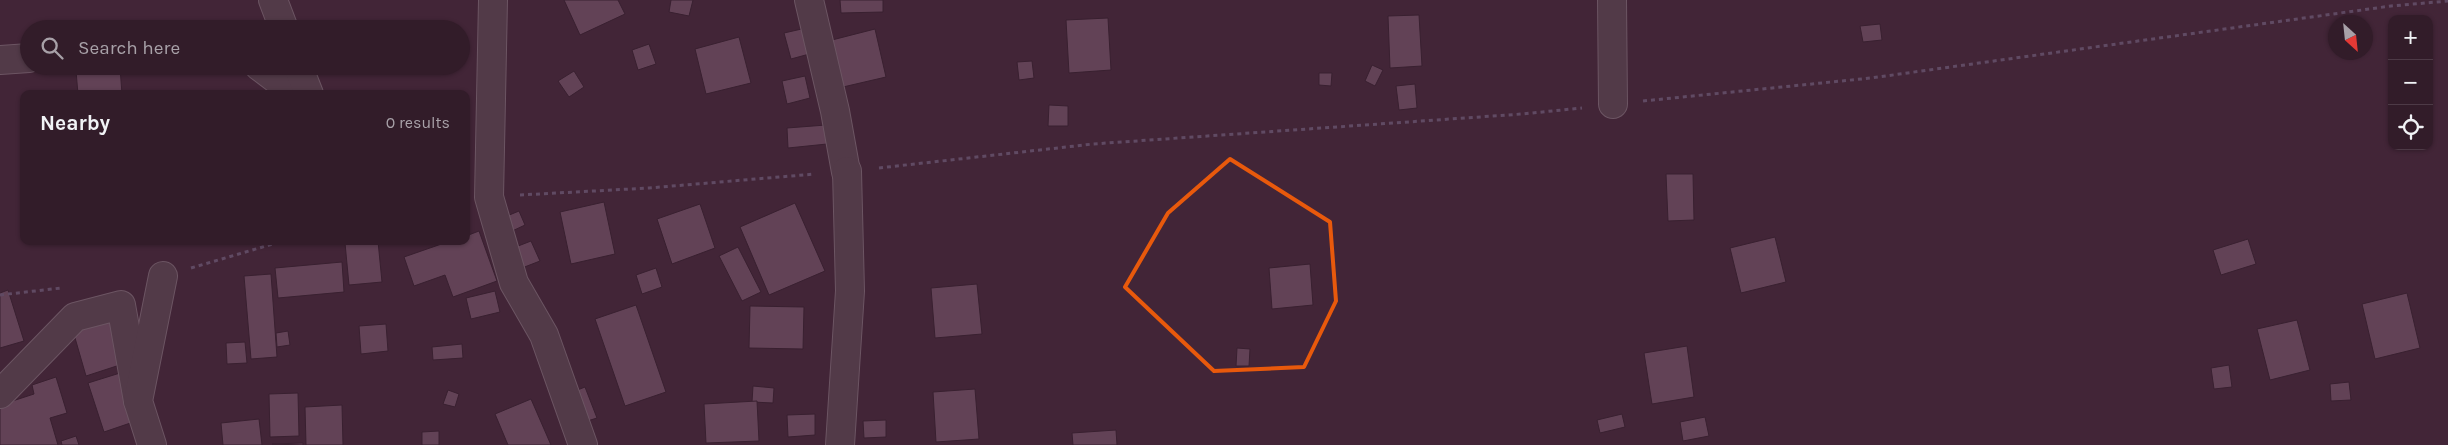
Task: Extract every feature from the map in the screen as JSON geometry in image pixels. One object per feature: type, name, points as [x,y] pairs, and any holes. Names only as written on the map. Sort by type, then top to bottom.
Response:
[{"type":"street","points":[[273,0],[281,20]]},
{"type":"street","points":[[493,0],[489,197],[514,283],[544,335],[583,445]]},
{"type":"street","points":[[809,0],[847,172],[850,291],[840,445]]},
{"type":"street","points":[[1612,0],[1613,104]]},
{"type":"street","points":[[0,60],[20,59]]},
{"type":"street","points":[[271,75],[291,90]]},
{"type":"street","points":[[302,75],[307,90]]},
{"type":"street","points":[[138,401],[163,276]]},
{"type":"street","points":[[0,394],[74,317],[121,305],[138,401],[152,445]]},
{"type":"path","points":[[489,197],[648,188],[847,172],[1093,144],[1522,114],[1871,78],[2391,6],[2448,1]]},
{"type":"highlighted area","points":[[1230,159],[1330,222],[1336,301],[1304,367],[1214,371],[1125,287],[1168,213]]},
{"type":"building","points":[[564,0],[618,0],[625,14],[580,35]]},
{"type":"building","points":[[671,0],[693,0],[689,16],[669,12]]},
{"type":"building","points":[[840,0],[883,0],[883,12],[841,13]]},
{"type":"building","points":[[1419,15],[1422,66],[1390,68],[1388,16]]},
{"type":"building","points":[[1108,18],[1111,70],[1069,73],[1066,20]]},
{"type":"building","points":[[1880,24],[1882,40],[1863,42],[1860,26]]},
{"type":"building","points":[[806,28],[813,53],[791,59],[784,33]]},
{"type":"building","points":[[875,29],[886,77],[843,87],[832,40]]},
{"type":"building","points":[[739,37],[751,83],[706,94],[695,49]]},
{"type":"building","points":[[649,44],[656,64],[638,70],[632,50]]},
{"type":"building","points":[[1032,61],[1034,78],[1019,80],[1017,62]]},
{"type":"building","points":[[1372,65],[1383,70],[1375,86],[1365,81]]},
{"type":"building","points":[[574,71],[584,87],[569,97],[558,81]]},
{"type":"building","points":[[1319,73],[1332,73],[1331,86],[1319,85]]},
{"type":"building","points":[[76,75],[121,75],[122,90],[78,90]]},
{"type":"building","points":[[805,76],[810,98],[787,104],[782,81]]},
{"type":"building","points":[[1415,84],[1417,108],[1399,110],[1396,86]]},
{"type":"building","points":[[1049,105],[1068,106],[1068,126],[1048,126]]},
{"type":"building","points":[[826,125],[827,144],[788,148],[787,128]]},
{"type":"building","points":[[1666,174],[1693,174],[1694,220],[1668,221]]},
{"type":"building","points":[[604,202],[615,254],[571,264],[560,212]]},
{"type":"building","points":[[795,203],[825,271],[769,295],[740,227]]},
{"type":"building","points":[[700,204],[715,248],[672,264],[657,219]]},
{"type":"building","points":[[519,211],[525,225],[508,233],[502,218]]},
{"type":"building","points":[[479,231],[497,281],[453,297],[445,275],[414,286],[404,257],[438,245],[470,245],[470,234]]},
{"type":"building","points":[[1775,237],[1786,282],[1741,293],[1730,248]]},
{"type":"building","points":[[2248,239],[2256,264],[2221,275],[2213,250]]},
{"type":"building","points":[[531,241],[540,261],[522,268],[513,248]]},
{"type":"building","points":[[345,245],[378,245],[382,282],[349,285]]},
{"type":"building","points":[[738,247],[761,292],[742,301],[719,256]]},
{"type":"building","points":[[342,262],[344,292],[278,298],[275,268]]},
{"type":"building","points":[[1310,264],[1313,305],[1272,309],[1269,268]]},
{"type":"building","points":[[656,268],[662,287],[642,294],[636,275]]},
{"type":"building","points":[[271,274],[277,357],[251,359],[244,276]]},
{"type":"building","points":[[977,284],[982,334],[935,338],[931,288]]},
{"type":"building","points":[[8,290],[24,341],[0,348],[0,293]]},
{"type":"building","points":[[495,291],[500,312],[471,319],[466,298]]},
{"type":"building","points":[[2407,293],[2420,348],[2375,359],[2362,304]]},
{"type":"building","points":[[636,305],[666,392],[625,406],[595,319]]},
{"type":"building","points":[[750,306],[804,307],[803,349],[749,348]]},
{"type":"building","points":[[116,318],[129,362],[86,376],[73,331]]},
{"type":"building","points":[[2297,320],[2310,370],[2270,380],[2257,329]]},
{"type":"building","points":[[386,324],[388,351],[361,354],[359,326]]},
{"type":"building","points":[[288,331],[290,345],[277,347],[276,333]]},
{"type":"building","points":[[245,342],[247,363],[227,364],[226,343]]},
{"type":"building","points":[[462,344],[463,358],[433,360],[432,347]]},
{"type":"building","points":[[1687,346],[1694,397],[1652,404],[1644,353]]},
{"type":"building","points":[[1237,348],[1250,349],[1249,366],[1236,366]]},
{"type":"building","points":[[2229,365],[2232,387],[2214,389],[2211,368]]},
{"type":"building","points":[[136,368],[151,416],[104,432],[88,383]]},
{"type":"building","points":[[56,377],[67,413],[50,418],[58,445],[0,445],[0,405],[34,394],[32,385]]},
{"type":"building","points":[[2349,382],[2351,400],[2331,401],[2330,384]]},
{"type":"building","points":[[753,386],[774,388],[773,403],[752,402]]},
{"type":"building","points":[[585,387],[597,418],[581,423],[570,393]]},
{"type":"building","points":[[975,389],[979,439],[936,442],[933,392]]},
{"type":"building","points":[[448,390],[459,394],[455,407],[443,404]]},
{"type":"building","points":[[298,393],[299,436],[270,437],[269,394]]},
{"type":"building","points":[[531,399],[551,445],[508,445],[495,414]]},
{"type":"building","points":[[757,401],[759,441],[706,443],[704,404]]},
{"type":"building","points":[[342,405],[343,445],[306,445],[305,407]]},
{"type":"building","points":[[815,414],[815,435],[788,437],[787,415]]},
{"type":"building","points":[[1622,414],[1625,427],[1600,433],[1597,420]]},
{"type":"building","points":[[1705,417],[1709,436],[1683,441],[1680,422]]},
{"type":"building","points":[[259,419],[262,445],[223,445],[221,423]]},
{"type":"building","points":[[886,420],[886,437],[864,438],[863,421]]},
{"type":"building","points":[[1116,430],[1117,445],[1073,445],[1072,433]]},
{"type":"building","points":[[439,431],[439,445],[422,445],[422,432]]},
{"type":"building","points":[[76,436],[79,445],[62,445],[61,441]]},
{"type":"building","points":[[303,443],[303,445],[272,444]]}]
